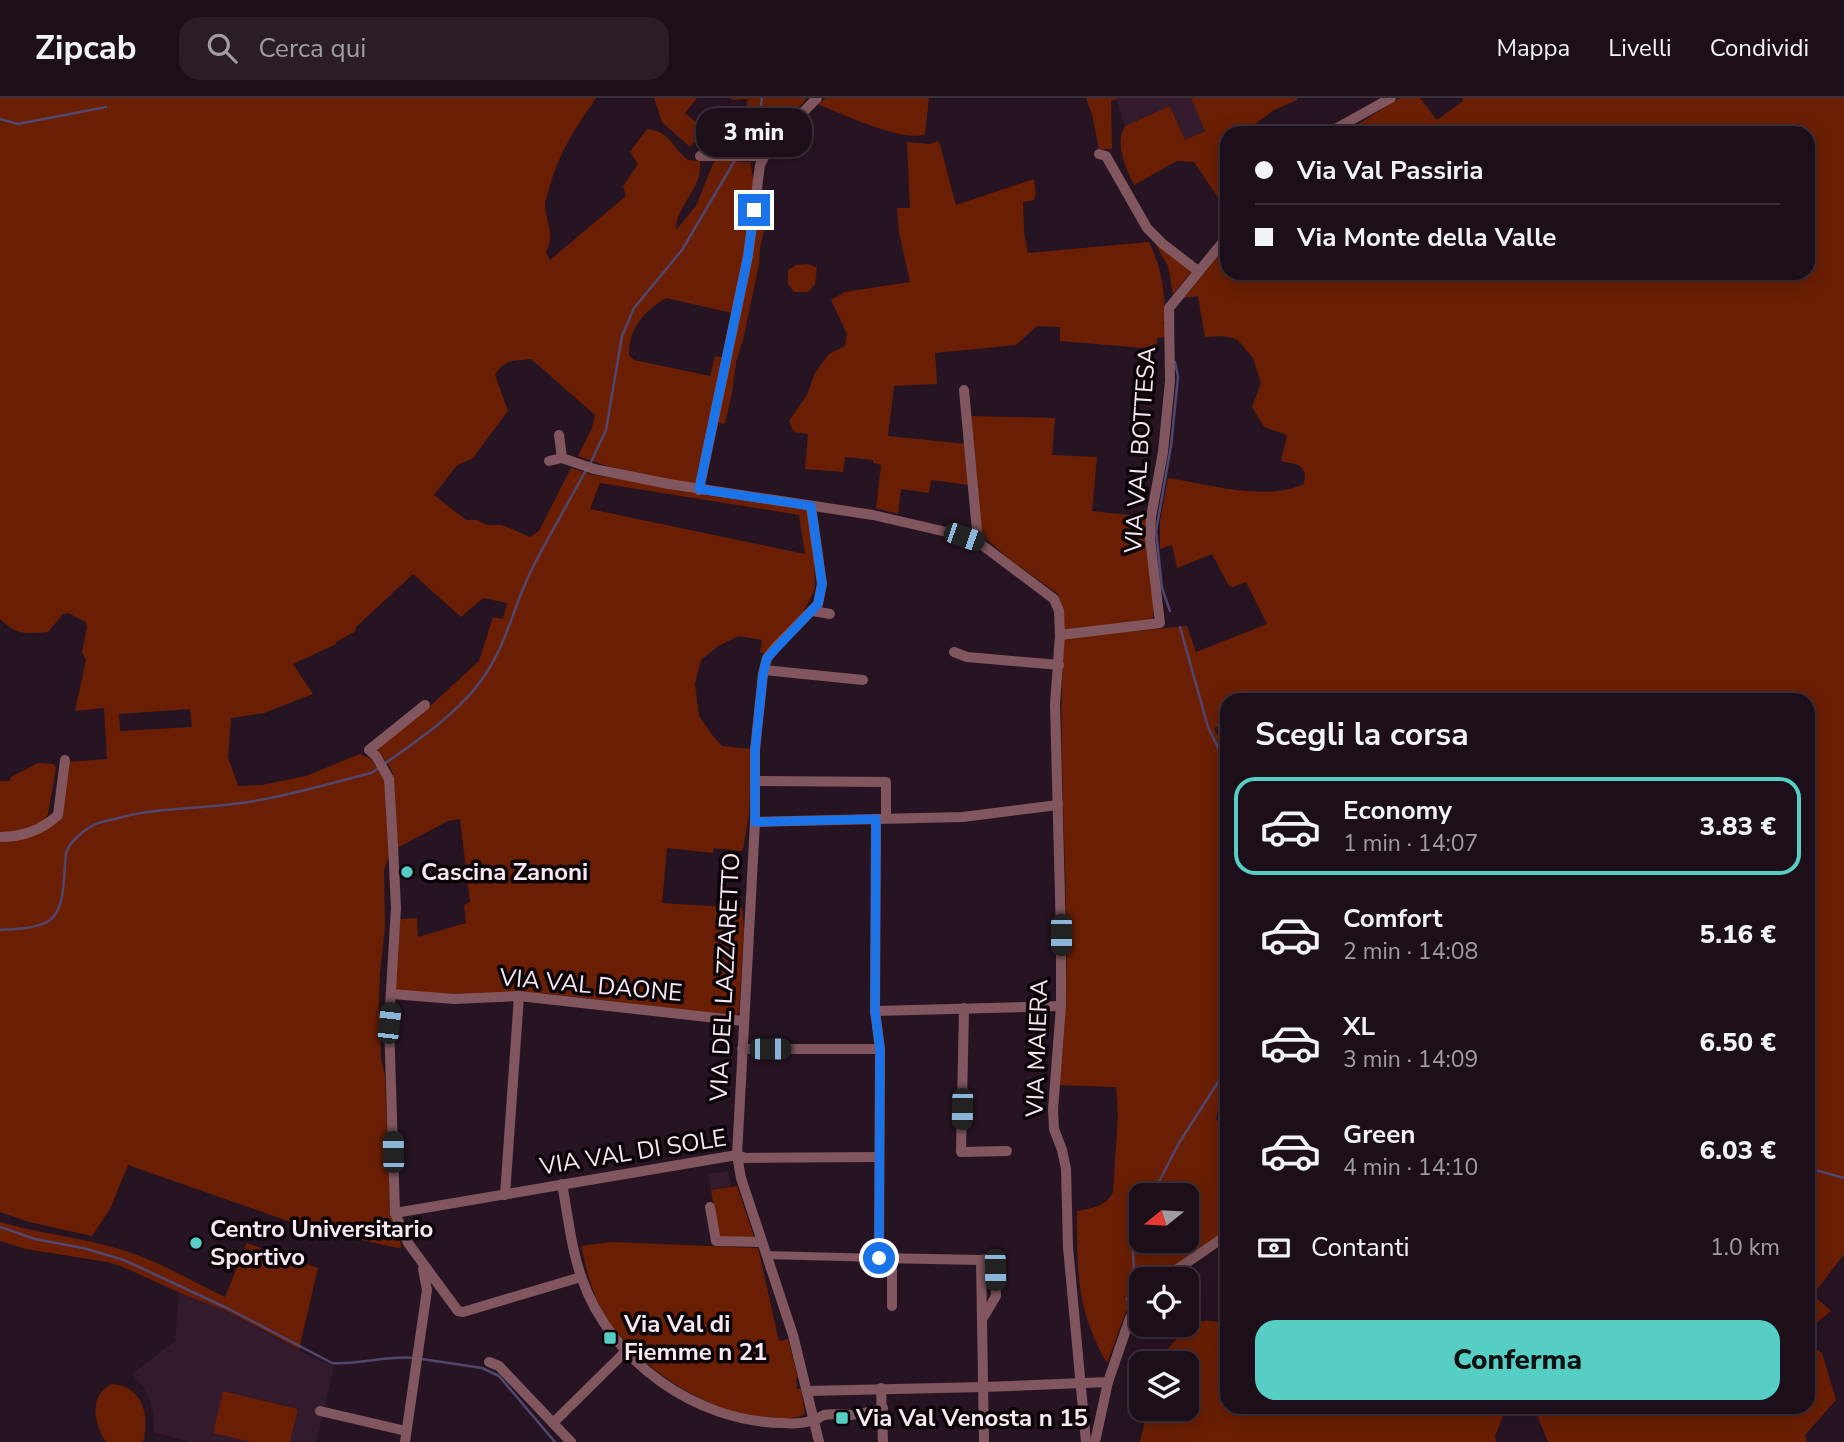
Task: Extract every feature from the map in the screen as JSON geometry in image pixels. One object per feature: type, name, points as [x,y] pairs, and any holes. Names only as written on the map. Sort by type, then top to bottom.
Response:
[{"type":"street","points":[[699,489],[748,256],[760,165],[769,147],[817,98]]},
{"type":"street","points":[[1341,126],[1391,98]]},
{"type":"street","points":[[1099,154],[1106,156],[1147,228],[1198,271]]},
{"type":"street","points":[[700,156],[764,156]]},
{"type":"street","name":"VIA VAL BOTTESA","points":[[1060,635],[1160,623],[1150,539],[1170,381],[1169,308],[1220,245]]},
{"type":"street","points":[[964,390],[978,542]]},
{"type":"street","points":[[549,461],[562,458],[559,435]]},
{"type":"street","name":"VIA MAIERA","points":[[562,458],[594,469],[699,489],[873,515],[951,533],[978,542],[1054,599],[1059,611],[1060,635],[1055,704],[1060,1006],[1053,1111],[1054,1129],[1066,1170],[1068,1247],[1086,1442]]},
{"type":"street","points":[[811,506],[822,584],[818,604],[813,611],[830,614]]},
{"type":"street","name":"VIA DEL LAZZARETTO","points":[[813,611],[767,658],[764,670],[755,750],[755,822],[737,1154],[741,1178],[793,1335],[819,1442]]},
{"type":"street","points":[[954,652],[967,657],[1059,664]]},
{"type":"street","points":[[764,670],[863,680]]},
{"type":"street","points":[[425,705],[369,750],[388,775],[396,908],[389,1023],[395,1213],[408,1243],[458,1311],[463,1312],[581,1277]]},
{"type":"street","points":[[0,837],[29,833],[46,826],[58,816],[65,760]]},
{"type":"street","points":[[755,782],[886,782],[881,819],[875,1011],[880,1049],[879,1258]]},
{"type":"street","points":[[755,822],[963,817],[1058,805]]},
{"type":"street","name":"VIA VAL DAONE","points":[[392,995],[454,999],[519,996],[743,1021]]},
{"type":"street","points":[[505,1195],[519,996]]},
{"type":"street","points":[[875,1011],[1060,1006]]},
{"type":"street","points":[[964,1008],[961,1152],[1007,1151]]},
{"type":"street","points":[[743,1049],[880,1049]]},
{"type":"street","name":"VIA VAL DI SOLE","points":[[395,1213],[737,1154],[745,1158],[879,1157]]},
{"type":"street","points":[[562,1184],[581,1277],[592,1303],[626,1351],[670,1389],[743,1420],[783,1423],[815,1420],[825,1415],[855,1415],[883,1408]]},
{"type":"street","points":[[710,1207],[716,1241],[761,1242]]},
{"type":"street","points":[[1180,1267],[1220,1240]]},
{"type":"street","points":[[766,1255],[981,1260],[984,1442]]},
{"type":"street","points":[[320,1411],[405,1436],[428,1290],[425,1272],[418,1256]]},
{"type":"street","points":[[892,1258],[892,1306]]},
{"type":"street","points":[[428,1290],[434,1285],[441,1287]]},
{"type":"street","points":[[1095,1442],[1108,1382],[1129,1327]]},
{"type":"street","points":[[553,1423],[626,1351]]},
{"type":"street","points":[[489,1362],[499,1366],[571,1442]]},
{"type":"street","points":[[807,1391],[1108,1382]]},
{"type":"street","points":[[881,1388],[883,1442]]},
{"type":"shaded area","points":[[0,98],[596,98],[563,152],[546,199],[550,239],[546,252],[550,260],[626,196],[623,186],[638,164],[630,152],[647,129],[666,136],[688,160],[700,161],[698,180],[680,212],[676,230],[696,206],[715,159],[750,162],[758,203],[767,219],[725,424],[718,423],[697,483],[693,486],[607,466],[578,456],[592,428],[595,415],[531,359],[506,363],[495,375],[508,411],[472,459],[457,465],[434,495],[466,520],[502,525],[530,537],[539,531],[571,468],[593,475],[807,509],[814,554],[815,589],[802,615],[765,654],[760,652],[762,640],[739,636],[718,646],[701,660],[695,684],[699,716],[713,736],[722,746],[751,749],[749,814],[743,849],[714,848],[713,853],[667,848],[662,903],[742,908],[744,929],[737,1016],[550,994],[399,993],[394,987],[400,919],[417,918],[418,937],[466,923],[464,905],[470,902],[460,819],[448,821],[397,848],[394,778],[377,749],[428,708],[479,661],[493,617],[503,619],[507,603],[483,598],[461,617],[413,574],[355,628],[356,631],[336,644],[293,664],[313,694],[264,713],[231,718],[228,757],[238,786],[262,785],[306,776],[360,754],[371,759],[384,779],[390,853],[384,870],[385,927],[379,1004],[381,1058],[385,1076],[390,1212],[402,1247],[311,1229],[128,1165],[110,1209],[92,1236],[29,1222],[0,1212],[0,840],[49,828],[68,762],[107,759],[104,708],[75,711],[86,660],[82,652],[86,622],[68,613],[63,614],[48,632],[27,633],[16,631],[0,619]],"holes":[[[666,298],[732,313],[728,358],[715,356],[710,376],[634,360],[629,355],[632,337],[639,322]],[[600,483],[799,515],[805,554],[590,509]],[[190,709],[192,727],[120,731],[119,714]]]},
{"type":"shaded area","points":[[654,98],[697,98],[685,113],[705,130],[690,147],[662,122]]},
{"type":"shaded area","points":[[730,98],[807,98],[768,142],[754,149],[720,150],[720,146],[740,126],[747,107],[748,99]]},
{"type":"shaded area","points":[[826,98],[929,98],[925,134],[904,135],[873,126],[818,104]]},
{"type":"shaded area","points":[[1086,98],[1119,98],[1111,101],[1112,149],[1099,149]]},
{"type":"shaded area","points":[[1191,98],[1205,131],[1185,140],[1170,106],[1125,126],[1116,100]]},
{"type":"shaded area","points":[[1191,98],[1297,98],[1252,126],[1220,126],[1220,200],[1194,162],[1177,161],[1134,185],[1121,148],[1125,126],[1170,106],[1185,140],[1205,131]]},
{"type":"shaded area","points":[[1400,98],[1420,98],[1437,120],[1463,101],[1462,98],[1844,98],[1844,1254],[1815,1292],[1815,693],[1220,693],[1220,726],[1214,728],[1220,740],[1220,1102],[1216,1119],[1220,1124],[1220,1234],[1199,1249],[1199,1183],[1129,1183],[1129,1253],[1193,1253],[1173,1267],[1129,1267],[1129,1303],[1107,1363],[1089,1325],[1080,1289],[1077,1211],[1102,1204],[1113,1192],[1118,1116],[1116,1087],[1059,1085],[1066,973],[1062,750],[1064,638],[1187,626],[1196,652],[1267,624],[1246,582],[1229,586],[1212,554],[1177,568],[1172,545],[1160,549],[1160,521],[1168,478],[1236,490],[1272,492],[1304,484],[1305,473],[1299,465],[1281,461],[1287,435],[1264,427],[1252,407],[1261,383],[1253,358],[1237,339],[1223,336],[1205,337],[1198,296],[1184,298],[1220,254],[1220,280],[1815,280],[1815,126],[1355,126]]},
{"type":"shaded area","points":[[939,141],[956,205],[1034,179],[1034,200],[1023,202],[1028,253],[1149,242],[1162,281],[1166,337],[1157,338],[1156,349],[1060,341],[1060,327],[1037,326],[1016,345],[935,353],[937,384],[894,386],[888,436],[966,444],[969,485],[931,480],[929,493],[901,489],[898,514],[876,508],[881,465],[873,463],[873,460],[845,457],[843,472],[805,469],[808,434],[794,432],[789,421],[807,395],[815,373],[829,354],[845,346],[847,334],[831,300],[845,292],[910,282],[899,232],[897,208],[910,208],[907,142],[930,144]]},
{"type":"shaded area","points":[[1152,238],[1191,272],[1173,294],[1168,266]]},
{"type":"shaded area","points":[[808,264],[817,268],[815,284],[808,292],[794,292],[788,284],[788,270],[796,265]]},
{"type":"shaded area","points":[[969,416],[1055,418],[1052,455],[1097,457],[1092,511],[1147,517],[1145,540],[1154,601],[1153,617],[1149,621],[1064,630],[1058,594],[1008,558],[982,535]]},
{"type":"shaded area","points":[[38,763],[54,764],[56,768],[48,814],[35,828],[0,834],[0,781],[10,781],[11,777]]},
{"type":"shaded area","points":[[728,1171],[731,1186],[711,1190],[708,1174]]},
{"type":"shaded area","points":[[737,1186],[754,1237],[719,1237],[711,1190]]},
{"type":"shaded area","points":[[0,1222],[129,1252],[225,1297],[247,1243],[318,1268],[299,1349],[225,1310],[121,1266],[26,1249],[0,1241]]},
{"type":"shaded area","points":[[610,1242],[758,1248],[779,1341],[788,1339],[798,1378],[797,1389],[801,1389],[805,1413],[797,1417],[764,1417],[714,1405],[666,1378],[644,1360],[624,1341],[608,1320],[589,1279],[581,1246]]},
{"type":"shaded area","points":[[179,1292],[225,1310],[313,1358],[334,1366],[316,1442],[290,1442],[298,1409],[223,1391],[213,1433],[251,1442],[190,1442],[154,1432],[150,1401],[144,1388],[132,1374],[175,1341]]},
{"type":"shaded area","points":[[1815,1297],[1831,1311],[1815,1324]]},
{"type":"shaded area","points":[[1199,1323],[1220,1323],[1220,1414],[1504,1414],[1495,1436],[1496,1442],[1140,1442],[1145,1421],[1199,1421],[1199,1351],[1167,1351],[1179,1337],[1199,1337]]},
{"type":"shaded area","points":[[1815,1348],[1822,1353],[1836,1400],[1805,1435],[1807,1442],[1548,1442],[1537,1415],[1504,1414],[1815,1414]]},
{"type":"shaded area","points":[[112,1384],[131,1390],[142,1404],[145,1422],[143,1442],[106,1442],[102,1435],[96,1419],[96,1402],[104,1389]]},
{"type":"shaded area","points":[[223,1391],[298,1409],[290,1442],[251,1442],[213,1433]]},
{"type":"waterway","points":[[741,152],[759,122],[762,98]]},
{"type":"waterway","points":[[0,119],[18,124],[106,107]]},
{"type":"waterway","points":[[590,464],[606,430],[622,336],[634,308],[682,250],[735,160]]},
{"type":"waterway","points":[[1170,611],[1162,588],[1156,531],[1171,446],[1178,377],[1175,362]]},
{"type":"waterway","points":[[384,764],[454,711],[487,672],[500,648],[524,585],[586,470]]},
{"type":"waterway","points":[[1180,627],[1208,727],[1220,752]]},
{"type":"waterway","points":[[0,930],[36,926],[53,917],[61,901],[67,850],[79,835],[96,824],[147,812],[226,805],[274,797],[371,773],[379,768]]},
{"type":"waterway","points":[[1158,1183],[1179,1143],[1220,1079]]},
{"type":"waterway","points":[[1815,1170],[1844,1178]]},
{"type":"waterway","points":[[0,1227],[35,1239],[83,1248],[124,1260],[229,1309],[332,1363],[415,1358]]},
{"type":"waterway","points":[[1127,1299],[1134,1276],[1133,1253]]},
{"type":"waterway","points":[[422,1359],[482,1368],[499,1376],[555,1442]]},
{"type":"place","name":"Cascina Zanoni","points":[[407,872]]},
{"type":"place","name":"Centro Universitario Sportivo","points":[[196,1243]]},
{"type":"place","name":"Via Val di Fiemme n 21","points":[[610,1338]]},
{"type":"place","name":"Via Val Venosta n 15","points":[[842,1418]]},
{"type":"route","points":[[754,210],[748,256],[699,489],[811,506],[822,584],[818,604],[813,611],[767,658],[755,750],[755,822],[876,819],[875,1011],[880,1049],[879,1258]]}]
